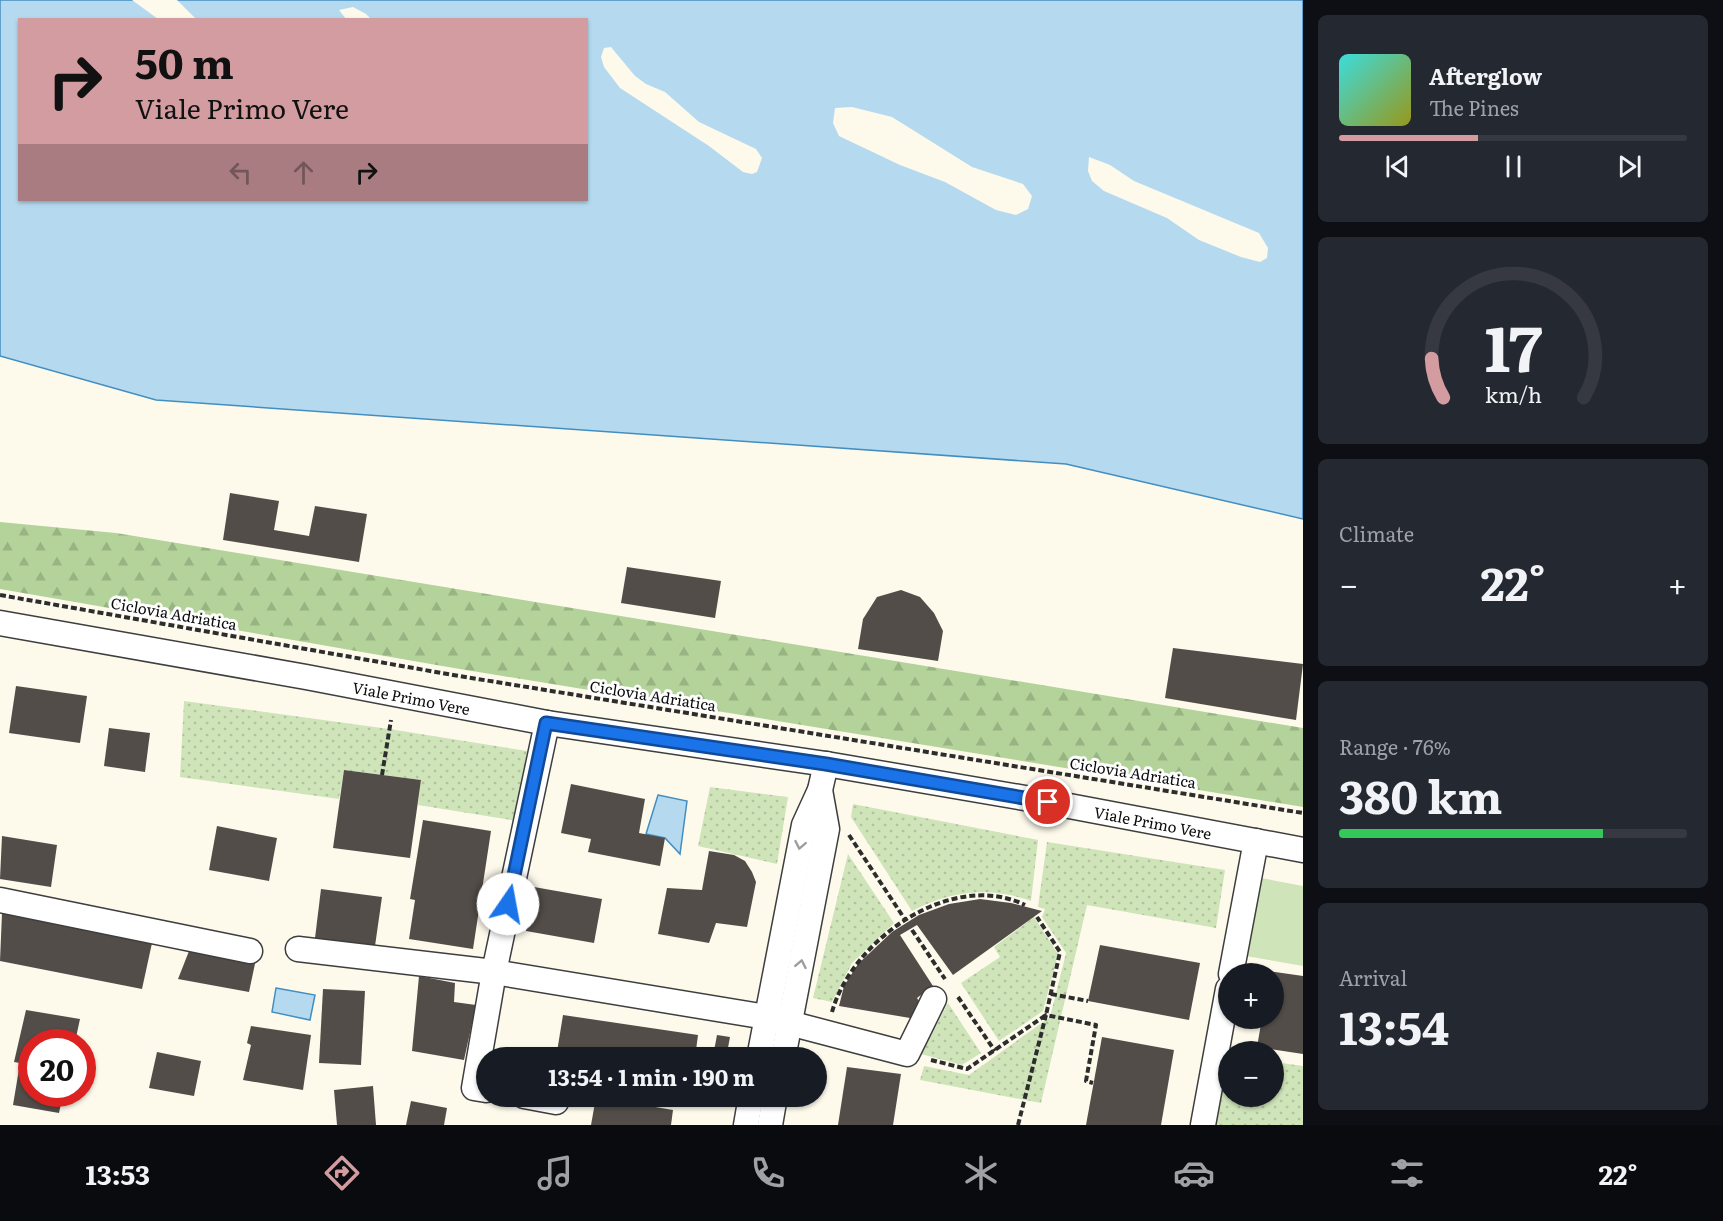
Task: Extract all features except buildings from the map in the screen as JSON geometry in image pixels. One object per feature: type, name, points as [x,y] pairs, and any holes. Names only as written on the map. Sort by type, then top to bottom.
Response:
[{"type":"street","name":"Viale Primo Vere","points":[[0,623],[306,676],[546,723],[826,764],[1048,802],[1303,850]]},
{"type":"street","points":[[481,1047],[494,972],[546,723]]},
{"type":"street","points":[[761,1047],[804,825],[820,790],[826,764]]},
{"type":"street","points":[[785,1047],[827,829],[820,790]]},
{"type":"street","points":[[1233,963],[1256,841]]},
{"type":"street","points":[[0,900],[250,951]]},
{"type":"street","points":[[298,949],[494,972],[766,1017],[907,1054],[934,999]]},
{"type":"street","points":[[1203,1125],[1221,1029]]},
{"type":"street","points":[[746,1125],[749,1107]]},
{"type":"street","points":[[770,1125],[773,1107]]},
{"type":"path","name":"Ciclovia Adriatica","points":[[0,595],[453,675],[1303,813]]},
{"type":"path","points":[[382,775],[391,720]]},
{"type":"path","points":[[846,831],[905,921]]},
{"type":"path","points":[[826,1033],[848,974],[869,949],[905,921],[935,905],[976,896],[1012,899],[1025,905]]},
{"type":"path","points":[[1018,1125],[1060,952],[1037,917]]},
{"type":"path","points":[[1051,994],[1088,1001]]},
{"type":"path","points":[[907,1054],[968,1069],[1046,1015],[1096,1025],[1086,1081],[1093,1083]]},
{"type":"green space","points":[[0,522],[116,533],[1303,728],[1303,807],[448,667],[0,589]]},
{"type":"green space","points":[[184,701],[389,729],[527,751],[517,821],[418,805],[421,780],[344,770],[339,799],[180,777]]},
{"type":"green space","points":[[710,787],[788,797],[777,864],[698,846]]},
{"type":"green space","points":[[853,804],[1038,840],[1031,901],[1000,893],[970,893],[941,899],[912,911],[851,817]]},
{"type":"green space","points":[[1047,842],[1225,870],[1216,928],[1087,905],[1041,1103],[920,1080],[924,1066],[969,1075],[1050,1017],[1066,953],[1042,917],[1045,909],[1038,907]]},
{"type":"green space","points":[[848,854],[894,923],[852,963],[832,1002],[813,998]]},
{"type":"green space","points":[[1261,878],[1303,886],[1303,966],[1246,956]]},
{"type":"green space","points":[[1034,917],[1058,954],[1043,1011],[999,1041],[961,983],[1000,957],[994,947]]},
{"type":"green space","points":[[948,1003],[981,1053],[962,1065],[921,1054]]},
{"type":"green space","points":[[1284,1063],[1303,1066],[1303,1125],[1211,1125],[1218,1087],[1218,1107],[1284,1107]]},
{"type":"water","points":[[0,0],[1303,0],[1303,519],[1066,464],[156,400],[0,356]]},
{"type":"water","points":[[658,795],[687,801],[680,854],[665,838],[646,834]]},
{"type":"water","points":[[276,988],[315,995],[310,1020],[272,1012]]},
{"type":"pier","points":[[132,0],[177,0],[195,18],[157,18]]},
{"type":"pier","points":[[353,7],[370,18],[345,18],[339,10]]},
{"type":"pier","points":[[611,47],[635,76],[646,84],[665,92],[699,122],[756,149],[762,158],[757,172],[752,174],[743,172],[709,146],[620,88],[604,67],[601,57],[604,48]]},
{"type":"pier","points":[[852,107],[892,117],[972,167],[1023,184],[1032,196],[1028,209],[1016,215],[996,210],[945,182],[900,165],[839,136],[833,123],[835,108]]},
{"type":"pier","points":[[1089,157],[1110,165],[1134,181],[1259,233],[1268,248],[1267,258],[1260,262],[1241,257],[1199,240],[1167,218],[1104,191],[1092,181],[1088,171]]},
{"type":"route","points":[[508,904],[546,723],[826,764],[1048,802]]}]
